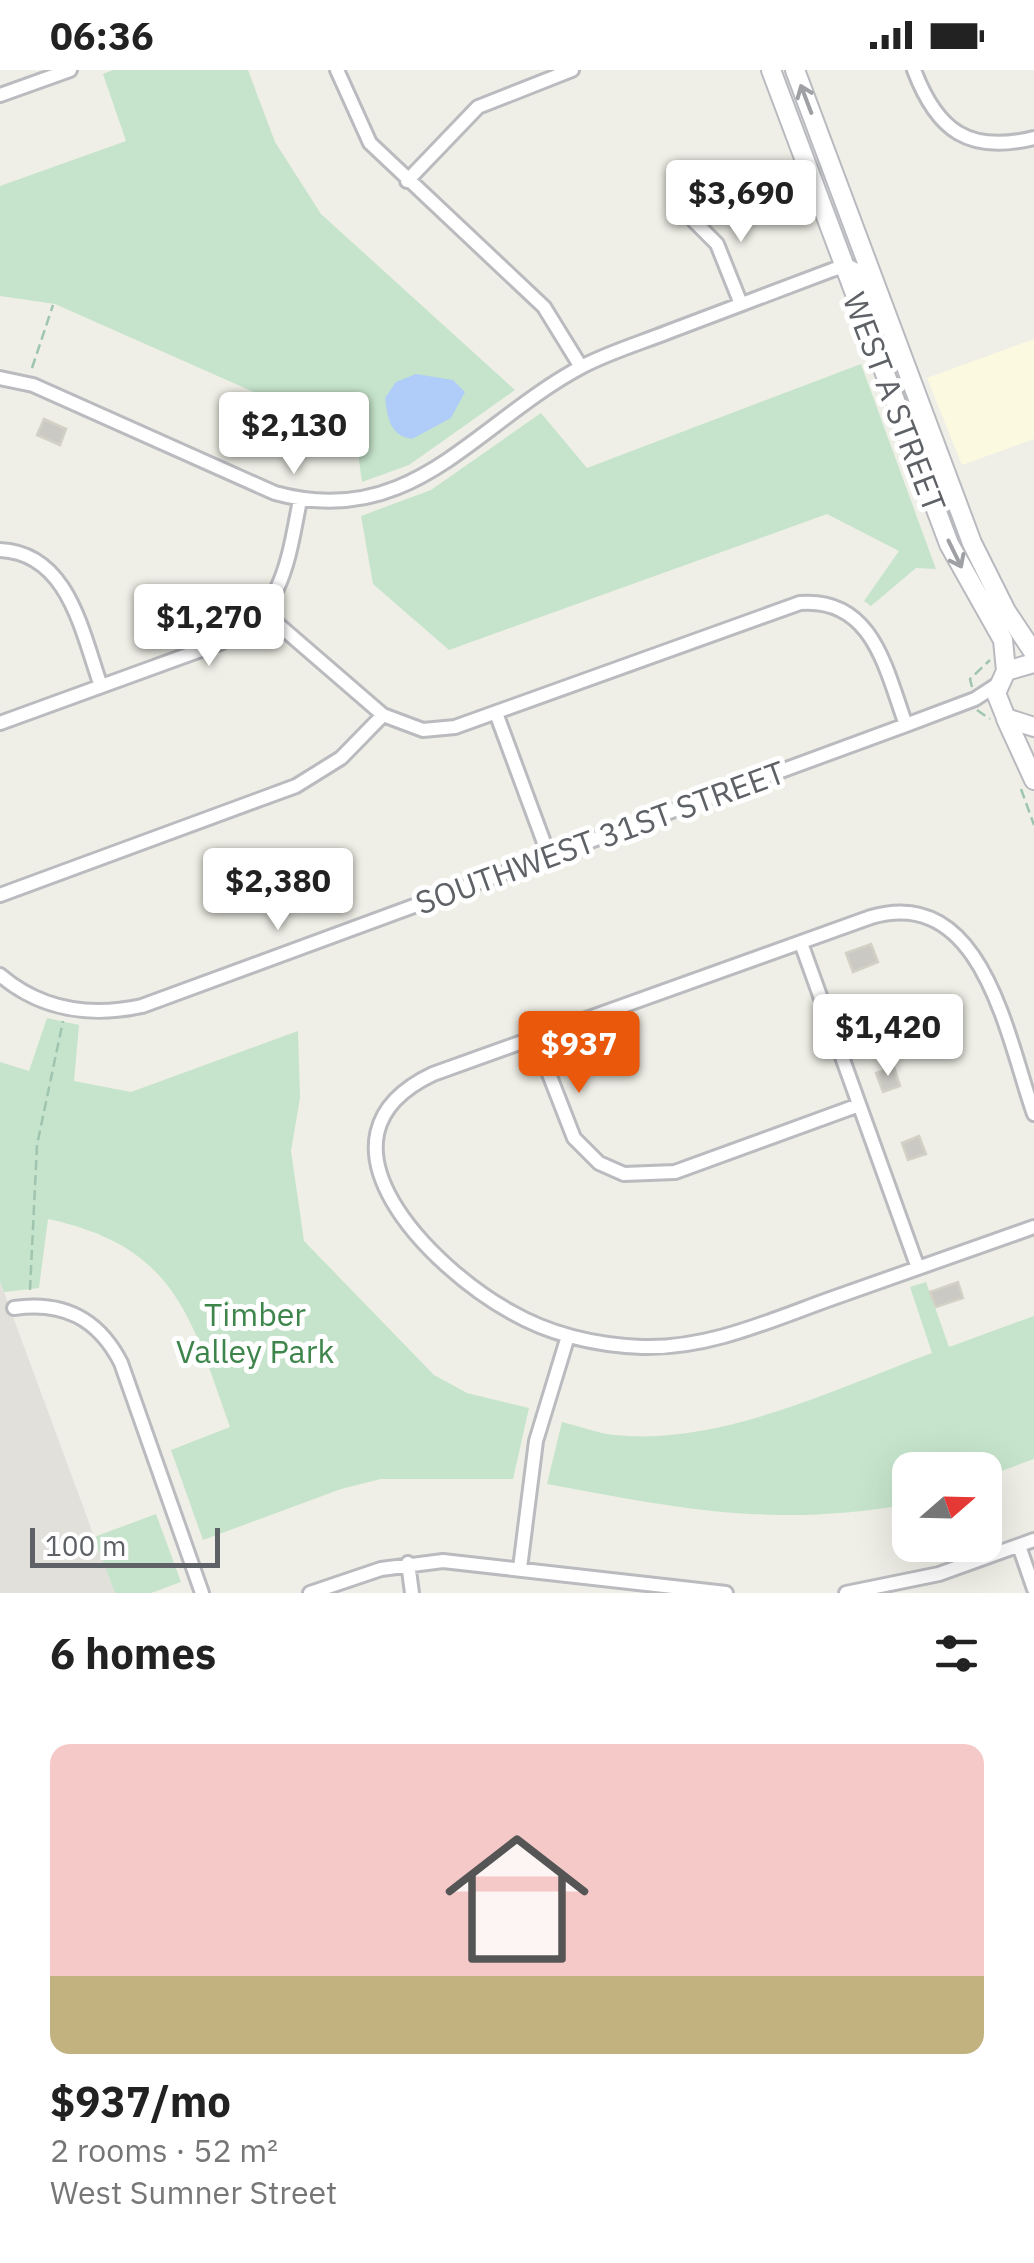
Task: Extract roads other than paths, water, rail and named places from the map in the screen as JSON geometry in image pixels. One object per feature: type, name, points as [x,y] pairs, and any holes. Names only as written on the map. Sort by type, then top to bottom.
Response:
[{"type":"main road","name":"WEST A STREET","points":[[771,70],[950,544],[1003,640],[1003,715]]},
{"type":"main road","name":"WEST A STREET","points":[[795,70],[985,572],[1034,652]]},
{"type":"main road","points":[[1002,677],[1034,663]]},
{"type":"main road","points":[[1003,715],[1034,726]]},
{"type":"main road","points":[[1003,715],[1034,780]]},
{"type":"street","points":[[0,95],[70,70]]},
{"type":"street","points":[[337,70],[370,143],[544,307],[581,367]]},
{"type":"street","points":[[407,181],[478,106],[572,70]]},
{"type":"street","points":[[914,70],[939,116],[961,136],[994,144],[1034,138]]},
{"type":"street","points":[[694,222],[717,244],[741,304]]},
{"type":"street","points":[[0,378],[33,385],[251,484],[300,500],[348,502],[406,487],[581,367],[844,266],[855,268],[866,295],[890,321]]},
{"type":"street","points":[[0,723],[238,635],[265,612],[284,577],[300,500]]},
{"type":"street","points":[[0,550],[32,557],[57,576],[101,686]]},
{"type":"street","points":[[265,612],[383,715],[410,728],[439,730],[800,603],[834,606],[858,620],[877,644],[906,725]]},
{"type":"street","name":"SOUTHWEST 31ST STREET","points":[[0,975],[57,1006],[102,1012],[130,1008],[906,725],[975,698],[1002,677]]},
{"type":"street","points":[[975,698],[1003,715]]},
{"type":"street","points":[[496,713],[549,856]]},
{"type":"street","points":[[0,896],[296,786],[340,758],[383,715]]},
{"type":"street","points":[[1034,1112],[975,955],[952,929],[932,918],[881,914],[418,1082],[392,1105],[378,1135],[377,1168],[386,1195],[434,1252],[489,1300],[568,1336],[646,1347],[704,1342],[1034,1227]]},
{"type":"street","points":[[801,942],[918,1268]]},
{"type":"street","points":[[535,1038],[568,1128],[585,1152],[609,1168],[642,1176],[675,1172],[859,1106]]},
{"type":"street","points":[[14,1308],[60,1307],[80,1315],[108,1339],[202,1593]]},
{"type":"street","points":[[520,1568],[536,1441],[568,1336]]},
{"type":"street","points":[[846,1593],[939,1574],[1034,1540]]},
{"type":"street","points":[[1019,1546],[1034,1590]]},
{"type":"street","points":[[310,1593],[408,1563],[443,1561],[520,1568],[602,1586],[726,1593]]},
{"type":"street","points":[[408,1563],[412,1593]]},
{"type":"water","points":[[416,374],[453,380],[465,392],[451,418],[412,439],[394,430],[385,398],[396,382]]},
{"type":"park label","name":"Timber Valley Park","points":[[255,1332]]}]
